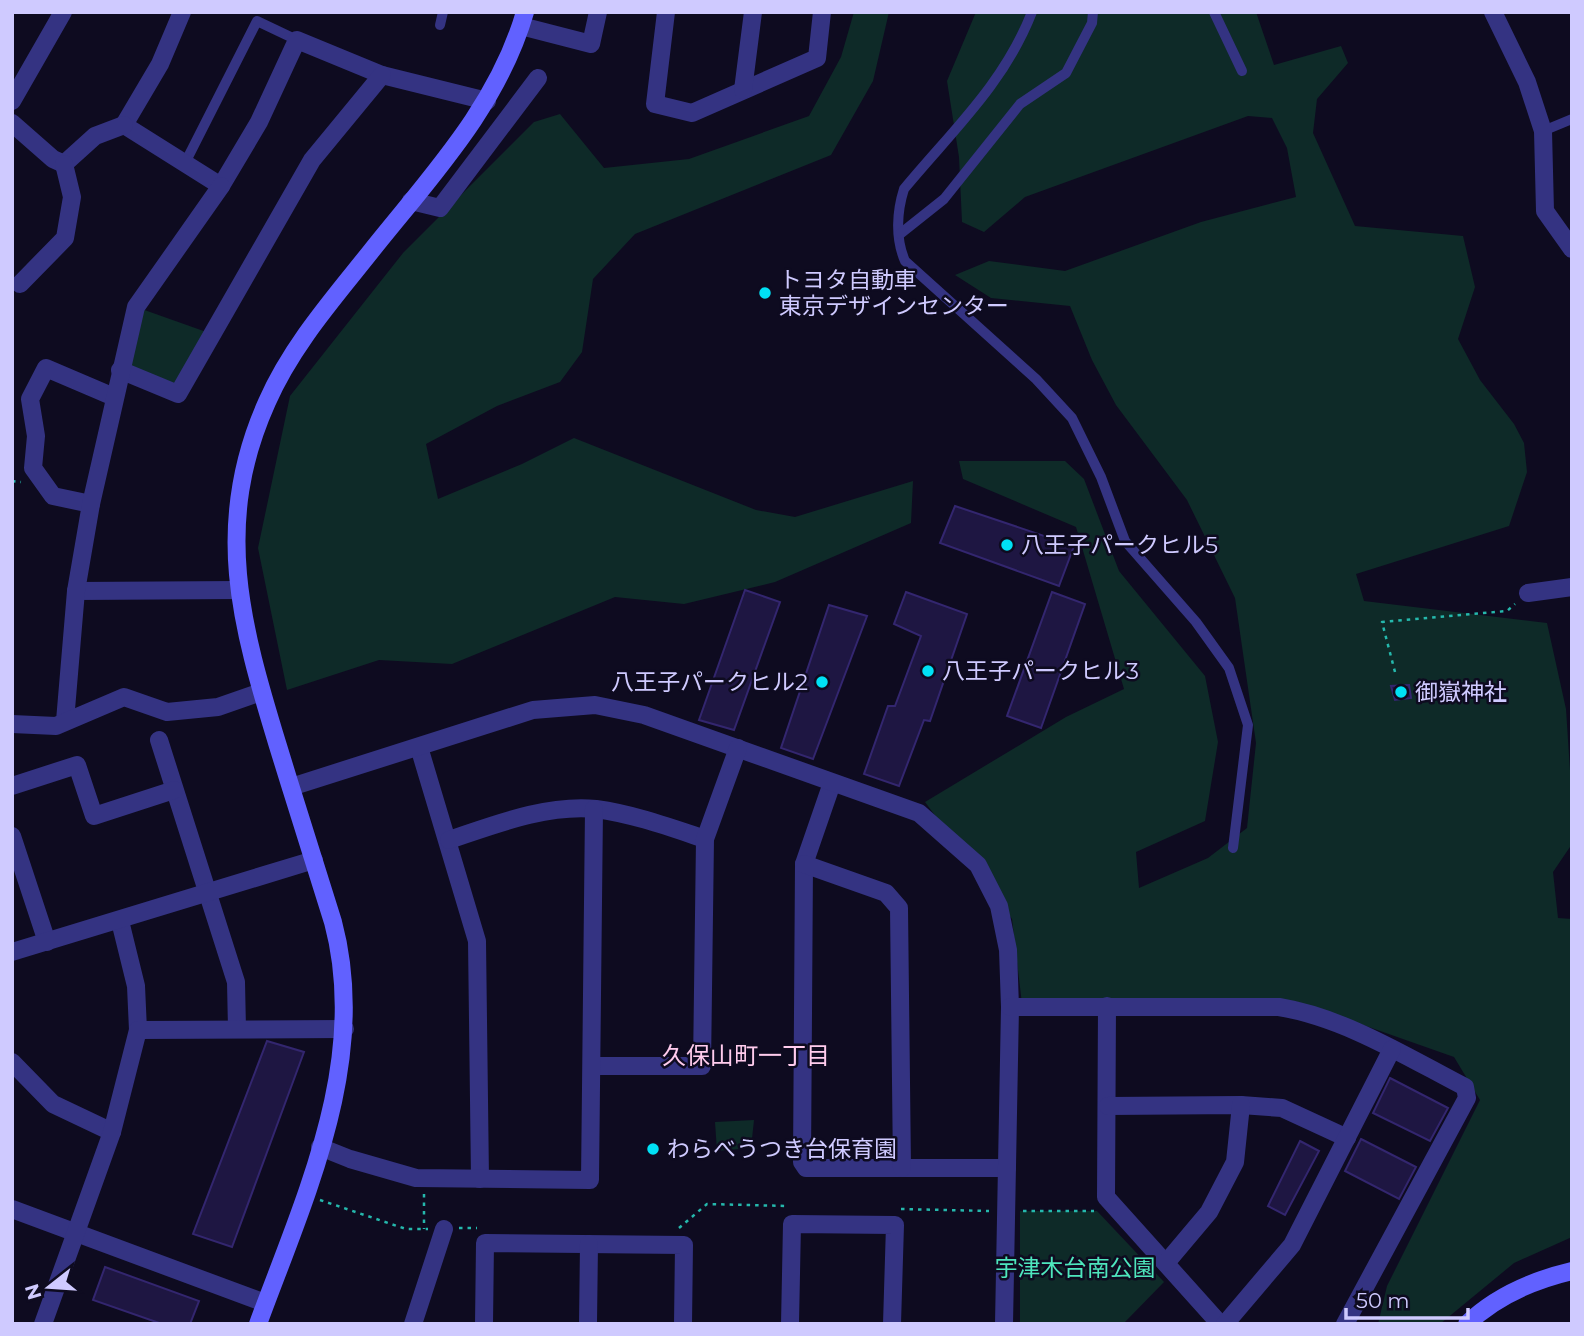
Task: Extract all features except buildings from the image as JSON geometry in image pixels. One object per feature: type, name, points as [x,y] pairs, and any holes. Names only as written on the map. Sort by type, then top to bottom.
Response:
[{"type":"street","points":[[12,101],[63,12]]},
{"type":"street","points":[[64,164],[95,136],[124,125],[160,64],[182,12]]},
{"type":"street","points":[[258,1324],[335,1102],[345,1029],[342,954],[247,646],[236,558],[242,483],[268,400],[311,327],[487,101],[523,19],[591,44],[598,12]]},
{"type":"street","points":[[666,12],[654,104],[692,113],[817,58],[822,12]]},
{"type":"street","points":[[743,90],[753,12]]},
{"type":"street","points":[[1493,12],[1527,82],[1543,131],[1545,211],[1572,249]]},
{"type":"street","points":[[65,721],[76,591],[91,504],[136,307],[220,186],[259,121],[297,40],[382,75],[487,101]]},
{"type":"street","points":[[120,370],[178,394],[312,160],[382,75]]},
{"type":"street","points":[[411,201],[440,208],[538,78]]},
{"type":"street","points":[[12,123],[53,159],[64,164]]},
{"type":"street","points":[[124,125],[220,186]]},
{"type":"street","points":[[20,284],[65,239],[72,197],[64,164]]},
{"type":"street","points":[[91,504],[53,496],[33,468],[36,436],[30,399],[46,368],[114,397]]},
{"type":"street","points":[[1528,593],[1572,587]]},
{"type":"street","points":[[76,591],[239,590]]},
{"type":"street","points":[[12,724],[56,726],[124,697],[167,712],[218,707],[261,692]]},
{"type":"street","points":[[291,788],[533,710],[595,705],[645,715],[919,813],[978,865],[999,906],[1008,950],[1010,1007],[1004,1324]]},
{"type":"street","points":[[159,740],[236,982],[237,1029]]},
{"type":"street","points":[[419,747],[449,840],[477,941],[480,1179]]},
{"type":"street","points":[[592,1066],[702,1066],[705,839],[738,748]]},
{"type":"street","points":[[12,786],[77,765],[94,816],[174,790]]},
{"type":"street","points":[[832,783],[804,864],[802,1162],[806,1168],[1007,1167]]},
{"type":"street","points":[[449,840],[494,825],[557,810],[594,809],[643,818],[705,839]]},
{"type":"street","points":[[320,1147],[350,1159],[424,1178],[590,1180],[594,809]]},
{"type":"street","points":[[12,836],[47,942]]},
{"type":"street","points":[[12,952],[314,860]]},
{"type":"street","points":[[804,864],[886,893],[899,908],[902,1168]]},
{"type":"street","points":[[43,1324],[112,1132],[138,1030],[136,986],[120,920]]},
{"type":"street","points":[[1107,1006],[1106,1198],[1223,1324],[1292,1245],[1392,1049]]},
{"type":"street","points":[[1010,1007],[1279,1007],[1305,1011],[1392,1049],[1465,1087],[1467,1098],[1345,1324]]},
{"type":"street","points":[[138,1030],[345,1029]]},
{"type":"street","points":[[12,1062],[52,1104],[112,1132]]},
{"type":"street","points":[[1108,1106],[1241,1105],[1282,1108],[1347,1138]]},
{"type":"street","points":[[1166,1263],[1209,1212],[1235,1162],[1241,1105]]},
{"type":"street","points":[[12,1209],[75,1235],[265,1303]]},
{"type":"street","points":[[790,1324],[792,1224],[895,1225],[892,1324]]},
{"type":"street","points":[[413,1324],[444,1229]]},
{"type":"street","points":[[484,1324],[485,1243],[684,1245],[683,1324]]},
{"type":"street","points":[[588,1324],[589,1244]]},
{"type":"street","points":[[1467,1324],[1513,1292],[1550,1276],[1572,1271]]},
{"type":"lane","points":[[440,25],[443,12]]},
{"type":"lane","points":[[1032,12],[1020,42],[988,94],[904,189],[898,208],[899,248],[905,261],[1036,379],[1072,418],[1101,477],[1125,541],[1196,622],[1230,668],[1248,725],[1233,848]]},
{"type":"lane","points":[[900,234],[944,199],[1020,104],[1066,73],[1092,23],[1093,12]]},
{"type":"lane","points":[[1214,12],[1241,71]]},
{"type":"lane","points":[[185,163],[257,21],[297,40]]},
{"type":"lane","points":[[1543,131],[1572,119]]},
{"type":"path","points":[[1395,672],[1382,622],[1507,611],[1528,593]]},
{"type":"path","points":[[424,1178],[424,1229]]},
{"type":"path","points":[[304,1194],[405,1229],[485,1228]]},
{"type":"path","points":[[677,1230],[706,1204],[802,1206]]},
{"type":"path","points":[[897,1209],[1097,1210]]},
{"type":"green space","points":[[854,12],[889,12],[873,81],[831,155],[635,234],[593,279],[582,352],[560,382],[497,406],[426,444],[438,499],[522,464],[574,438],[756,510],[795,517],[913,481],[911,523],[775,582],[684,604],[615,597],[452,664],[379,660],[287,690],[258,548],[290,396],[403,253],[534,122],[560,114],[604,168],[689,159],[809,116],[841,57]]},
{"type":"green space","points":[[976,12],[1256,12],[1274,65],[1341,46],[1348,63],[1317,99],[1313,133],[1355,226],[1463,236],[1475,287],[1458,339],[1480,380],[1514,424],[1524,443],[1527,472],[1509,526],[1356,574],[1364,601],[1547,623],[1566,709],[1572,801],[1572,844],[1553,872],[1558,918],[1572,919],[1572,1237],[1514,1263],[1440,1324],[1378,1324],[1387,1286],[1480,1100],[1454,1057],[1295,1001],[1022,1004],[1012,919],[925,802],[1066,717],[1124,689],[1076,527],[963,479],[959,461],[1065,461],[1084,479],[1119,571],[1205,676],[1218,742],[1205,821],[1136,852],[1139,888],[1208,858],[1247,828],[1256,743],[1235,598],[1187,500],[1116,405],[1092,360],[1070,306],[991,298],[955,275],[989,261],[1065,271],[1201,222],[1296,197],[1287,148],[1272,118],[1248,116],[1025,197],[984,232],[962,222],[959,157],[947,81]]},
{"type":"green space","points":[[136,307],[212,334],[178,394],[120,370]]},
{"type":"green space","points":[[754,1120],[751,1148],[717,1151],[715,1122]]},
{"type":"green space","name":"宇津木台南公園","points":[[1020,1211],[1097,1211],[1164,1282],[1123,1324],[1020,1324]]},
{"type":"place","name":"トヨタ自動車 東京デザインセンター","points":[[765,293]]},
{"type":"place","name":"八王子パークヒル5","points":[[1007,545]]},
{"type":"place","name":"八王子パークヒル3","points":[[928,671]]},
{"type":"place","name":"八王子パークヒル2","points":[[822,682]]},
{"type":"place","name":"御嶽神社","points":[[1401,692]]},
{"type":"place","name":"わらべうつき台保育園","points":[[653,1149]]},
{"type":"district","name":"久保山町一丁目","points":[[746,1056]]}]
